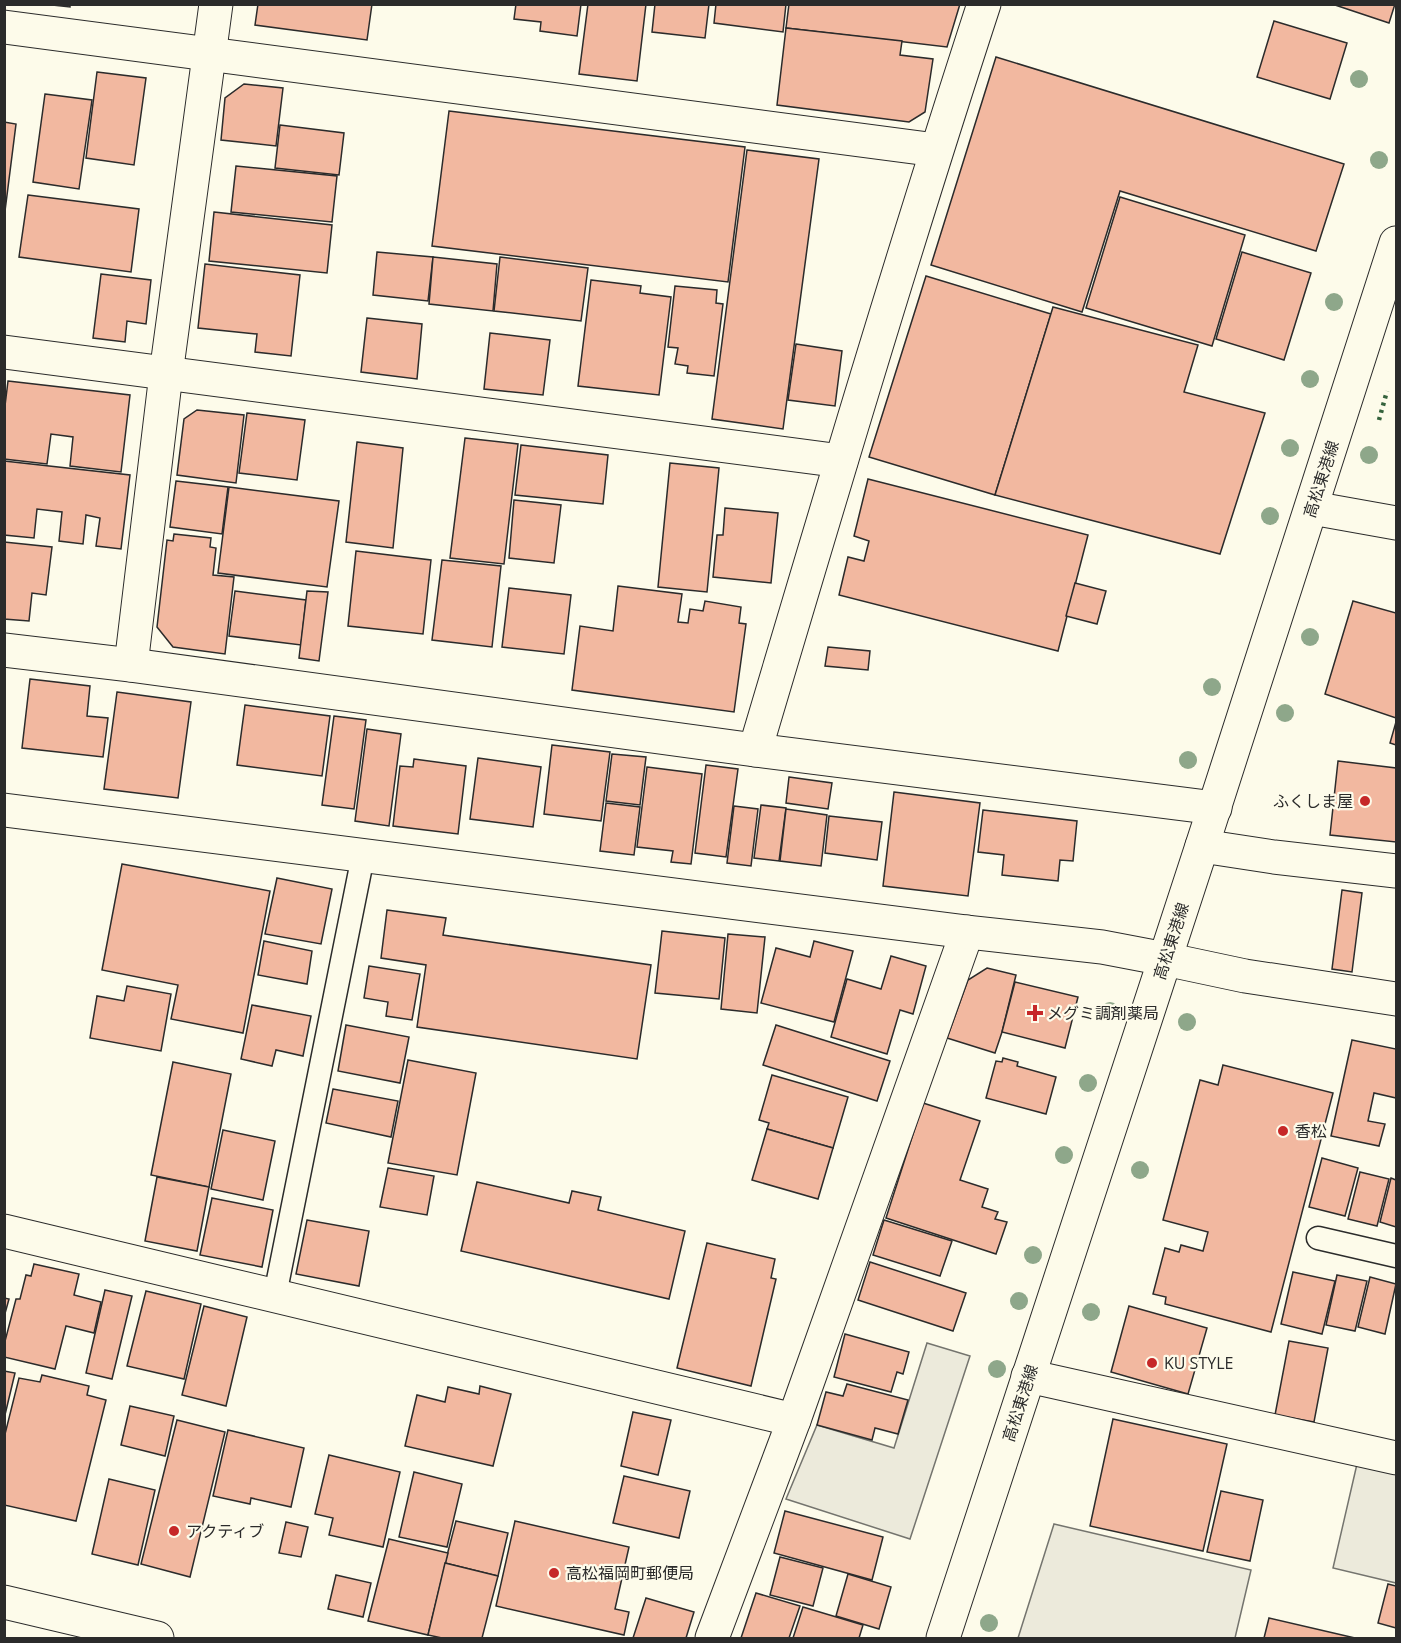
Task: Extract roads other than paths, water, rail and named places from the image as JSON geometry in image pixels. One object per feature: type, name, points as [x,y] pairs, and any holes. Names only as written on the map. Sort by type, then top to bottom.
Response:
[{"type":"street","points":[[131,665],[166,374],[216,4]]},
{"type":"street","points":[[755,750],[936,150],[984,4]]},
{"type":"street","points":[[4,27],[936,150]]},
{"type":"street","name":"高松東港線","points":[[943,1638],[1215,808],[1396,243]]},
{"type":"street","points":[[4,352],[841,461]]},
{"type":"street","points":[[1312,508],[1396,523]]},
{"type":"street","points":[[4,650],[131,665],[755,750],[1215,808]]},
{"type":"street","points":[[4,810],[967,932],[1102,947],[1245,976],[1396,999]]},
{"type":"street","points":[[1202,846],[1396,871]]},
{"type":"street","points":[[712,1638],[794,1420],[967,932]]},
{"type":"street","points":[[4,1231],[794,1420]]},
{"type":"street","points":[[1028,1376],[1396,1458]]},
{"type":"street","points":[[4,1602],[157,1638]]},
{"type":"lane","points":[[274,1295],[363,856]]},
{"type":"lane","points":[[1318,1238],[1396,1256]]},
{"type":"place","name":"ふくしま屋","points":[[1365,801]]},
{"type":"place","name":"メグミ調剤薬局","points":[[1035,1013]]},
{"type":"place","name":"香松","points":[[1283,1131]]},
{"type":"place","name":"KU STYLE","points":[[1152,1363]]},
{"type":"place","name":"アクティブ","points":[[174,1531]]},
{"type":"place","name":"高松福岡町郵便局","points":[[554,1573]]}]
